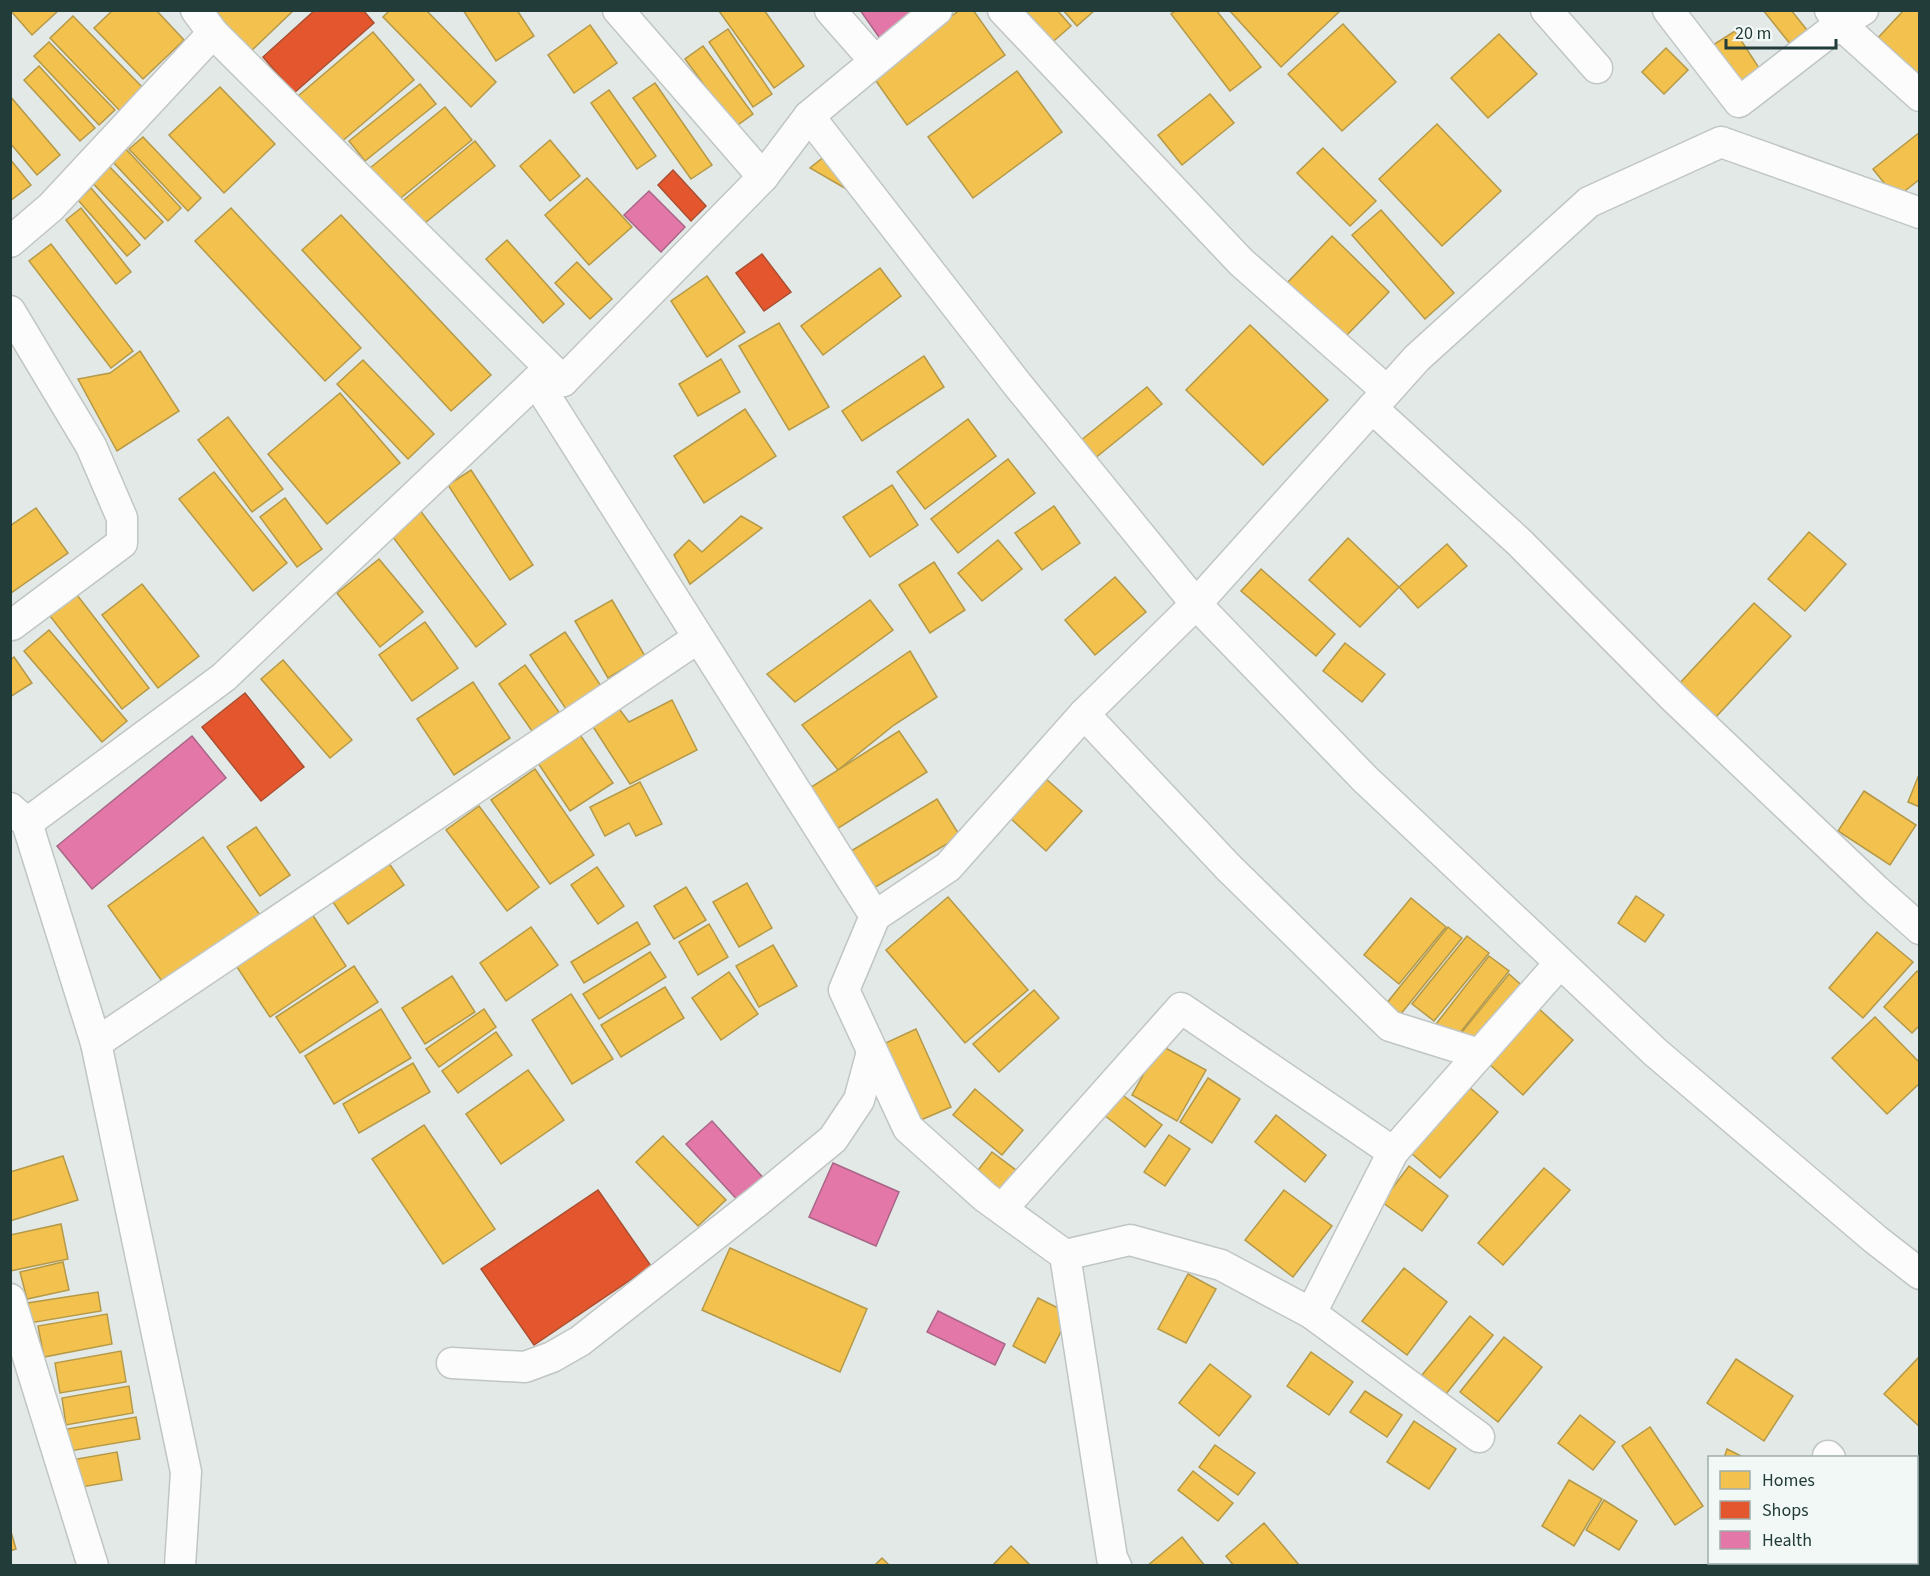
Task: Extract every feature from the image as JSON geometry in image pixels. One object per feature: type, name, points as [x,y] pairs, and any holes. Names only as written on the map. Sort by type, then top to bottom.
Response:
[{"type":"street","points":[[618,10],[763,177]]},
{"type":"street","points":[[830,10],[874,60]]},
{"type":"street","points":[[180,1566],[186,1472],[96,1044],[19,816],[224,677],[549,381],[763,177],[809,116],[937,10]]},
{"type":"street","points":[[1003,10],[1241,262],[1675,699],[1876,890],[1920,928]]},
{"type":"street","points":[[1546,10],[1597,68]]},
{"type":"street","points":[[1668,10],[1739,102],[1844,15],[1920,96]]},
{"type":"street","points":[[10,242],[51,207],[204,22],[549,381],[698,638],[875,916]]},
{"type":"street","points":[[809,116],[1024,393],[1196,604],[1365,779],[1655,1052],[1875,1239],[1920,1274]]},
{"type":"street","points":[[1111,1563],[1065,1255],[985,1197],[908,1128],[844,990],[875,916],[948,867],[1083,714],[1196,604],[1417,358],[1589,202],[1721,142],[1918,210]]},
{"type":"street","points":[[10,311],[91,446],[122,518],[122,543],[12,625]]},
{"type":"street","points":[[96,1044],[698,638]]},
{"type":"street","points":[[1083,714],[1228,867],[1390,1026],[1479,1054]]},
{"type":"street","points":[[1311,1313],[1393,1152],[1560,963]]},
{"type":"street","points":[[1002,1209],[1181,1008],[1393,1152]]},
{"type":"street","points":[[452,1363],[525,1367],[552,1358],[580,1341],[749,1209],[833,1139],[859,1100],[872,1052]]},
{"type":"street","points":[[1065,1255],[1130,1240],[1221,1265],[1311,1313],[1479,1437]]},
{"type":"street","points":[[10,1299],[93,1566]]},
{"type":"building: Homes","points":[[10,10],[59,10],[32,35]]},
{"type":"building: Homes","points":[[113,10],[156,10],[184,40],[143,79],[94,28]]},
{"type":"building: Homes","points":[[217,10],[294,10],[250,52],[214,14]]},
{"type":"building: Homes","points":[[390,10],[426,10],[496,82],[471,107],[383,17]]},
{"type":"building: Homes","points":[[463,10],[517,10],[534,36],[496,61]]},
{"type":"building: Homes","points":[[764,10],[804,66],[774,88],[719,11]]},
{"type":"building: Homes","points":[[960,10],[973,10],[1005,55],[907,125],[871,74]]},
{"type":"building: Homes","points":[[1016,10],[1057,10],[1071,26],[1048,46]]},
{"type":"building: Homes","points":[[1063,10],[1095,10],[1077,26]]},
{"type":"building: Homes","points":[[1176,10],[1216,10],[1261,67],[1230,91],[1171,14]]},
{"type":"building: Homes","points":[[1229,10],[1339,10],[1340,11],[1281,67]]},
{"type":"building: Homes","points":[[1763,10],[1791,10],[1811,35],[1795,50]]},
{"type":"building: Homes","points":[[1904,10],[1920,10],[1920,80],[1875,41]]},
{"type":"building: Homes","points":[[73,16],[144,89],[121,112],[50,38]]},
{"type":"building: Homes","points":[[1343,24],[1396,82],[1342,131],[1288,74]]},
{"type":"building: Homes","points":[[590,25],[617,63],[574,93],[548,55]]},
{"type":"building: Homes","points":[[728,29],[772,94],[753,107],[709,42]]},
{"type":"building: Homes","points":[[1735,31],[1761,71],[1739,85],[1713,45]]},
{"type":"building: Homes","points":[[373,32],[414,80],[340,143],[298,96]]},
{"type":"building: Homes","points":[[1499,34],[1537,74],[1488,118],[1451,78]]},
{"type":"building: Homes","points":[[49,42],[115,110],[99,125],[34,56]]},
{"type":"building: Homes","points":[[703,46],[753,114],[735,127],[685,59]]},
{"type":"building: Homes","points":[[1666,48],[1688,70],[1664,94],[1642,72]]},
{"type":"building: Homes","points":[[39,66],[95,128],[80,141],[24,80]]},
{"type":"building: Homes","points":[[1017,71],[1062,132],[973,198],[928,137]]},
{"type":"building: Homes","points":[[655,83],[712,165],[691,179],[633,98]]},
{"type":"building: Homes","points":[[420,84],[436,104],[365,161],[349,141]]},
{"type":"building: Homes","points":[[220,87],[275,144],[224,193],[169,135]]},
{"type":"building: Homes","points":[[609,90],[656,156],[637,169],[591,103]]},
{"type":"building: Homes","points":[[1210,94],[1234,123],[1182,165],[1158,135]]},
{"type":"building: Homes","points":[[10,96],[60,155],[37,175],[10,143]]},
{"type":"building: Homes","points":[[445,107],[472,140],[397,201],[370,168]]},
{"type":"building: Homes","points":[[1437,124],[1501,191],[1442,246],[1379,179]]},
{"type":"building: Homes","points":[[1920,132],[1920,179],[1896,198],[1873,169]]},
{"type":"building: Homes","points":[[143,137],[201,198],[188,211],[129,149]]},
{"type":"building: Homes","points":[[550,140],[580,176],[550,201],[520,166]]},
{"type":"building: Homes","points":[[475,141],[495,166],[420,227],[400,203]]},
{"type":"building: Homes","points":[[125,148],[181,208],[168,221],[112,161]]},
{"type":"building: Homes","points":[[1323,148],[1376,201],[1350,226],[1297,173]]},
{"type":"building: Homes","points":[[825,156],[855,194],[810,168]]},
{"type":"building: Homes","points":[[10,159],[31,185],[10,201]]},
{"type":"building: Homes","points":[[105,162],[163,222],[145,239],[88,178]]},
{"type":"building: Homes","points":[[587,178],[632,227],[589,265],[545,215]]},
{"type":"building: Homes","points":[[91,188],[140,245],[127,256],[78,200]]},
{"type":"building: Homes","points":[[81,208],[131,272],[116,284],[66,220]]},
{"type":"building: Homes","points":[[231,208],[361,348],[325,381],[195,241]]},
{"type":"building: Homes","points":[[1381,210],[1454,293],[1425,319],[1352,235]]},
{"type":"building: Homes","points":[[341,215],[491,375],[451,411],[302,250]]},
{"type":"building: Homes","points":[[1332,236],[1389,292],[1344,338],[1287,283]]},
{"type":"building: Homes","points":[[507,240],[564,304],[543,323],[486,259]]},
{"type":"building: Homes","points":[[51,244],[133,351],[111,368],[29,261]]},
{"type":"building: Homes","points":[[577,262],[612,299],[590,319],[555,283]]},
{"type":"building: Homes","points":[[880,268],[901,296],[823,355],[801,326]]},
{"type":"building: Homes","points":[[707,276],[745,332],[707,357],[671,301]]},
{"type":"building: Homes","points":[[779,323],[829,407],[789,430],[739,346]]},
{"type":"building: Homes","points":[[1250,325],[1328,400],[1263,465],[1186,390]]},
{"type":"building: Homes","points":[[140,351],[179,411],[117,451],[78,379],[110,373]]},
{"type":"building: Homes","points":[[924,356],[944,387],[862,441],[842,411]]},
{"type":"building: Homes","points":[[721,359],[740,392],[698,416],[679,384]]},
{"type":"building: Homes","points":[[363,360],[434,434],[408,459],[337,384]]},
{"type":"building: Homes","points":[[1147,387],[1162,404],[1094,459],[1080,441]]},
{"type":"building: Homes","points":[[340,393],[400,463],[327,524],[268,454]]},
{"type":"building: Homes","points":[[745,409],[776,456],[704,503],[674,456]]},
{"type":"building: Homes","points":[[228,417],[283,489],[252,512],[198,440]]},
{"type":"building: Homes","points":[[968,419],[996,456],[925,509],[897,472]]},
{"type":"building: Homes","points":[[1008,459],[1035,493],[958,553],[931,519]]},
{"type":"building: Homes","points":[[471,470],[533,565],[510,580],[448,485]]},
{"type":"building: Homes","points":[[214,472],[287,563],[253,591],[179,499]]},
{"type":"building: Homes","points":[[892,485],[918,525],[870,557],[843,517]]},
{"type":"building: Homes","points":[[285,498],[322,549],[297,567],[260,517]]},
{"type":"building: Homes","points":[[1054,506],[1080,543],[1042,570],[1015,533]]},
{"type":"building: Homes","points":[[36,508],[68,553],[11,593],[10,526]]},
{"type":"building: Homes","points":[[419,509],[506,624],[476,647],[389,532]]},
{"type":"building: Homes","points":[[741,516],[762,528],[690,584],[674,555],[689,540],[702,552]]},
{"type":"building: Homes","points":[[1809,532],[1846,564],[1805,611],[1768,579]]},
{"type":"building: Homes","points":[[1348,538],[1399,587],[1360,627],[1309,580]]},
{"type":"building: Homes","points":[[998,540],[1022,569],[982,601],[958,573]]},
{"type":"building: Homes","points":[[1447,544],[1467,566],[1418,608],[1399,587]]},
{"type":"building: Homes","points":[[379,559],[423,612],[380,647],[337,593]]},
{"type":"building: Homes","points":[[934,562],[965,610],[930,633],[899,585]]},
{"type":"building: Homes","points":[[1261,569],[1335,634],[1316,656],[1241,591]]},
{"type":"building: Homes","points":[[1115,577],[1146,612],[1095,655],[1065,620]]},
{"type":"building: Homes","points":[[142,584],[199,656],[158,688],[102,615]]},
{"type":"building: Homes","points":[[77,595],[149,688],[122,709],[50,616]]},
{"type":"building: Homes","points":[[612,600],[645,656],[608,678],[575,621]]},
{"type":"building: Homes","points":[[870,600],[893,630],[795,702],[767,674]]},
{"type":"building: Homes","points":[[1754,603],[1791,636],[1716,717],[1679,684]]},
{"type":"building: Homes","points":[[425,622],[458,668],[412,701],[379,655]]},
{"type":"building: Homes","points":[[49,630],[127,721],[102,742],[24,651]]},
{"type":"building: Homes","points":[[565,632],[603,689],[568,712],[530,655]]},
{"type":"building: Homes","points":[[1345,643],[1385,674],[1362,702],[1323,671]]},
{"type":"building: Homes","points":[[910,651],[937,697],[894,725],[838,770],[802,725]]},
{"type":"building: Homes","points":[[14,657],[32,683],[10,697],[10,660]]},
{"type":"building: Homes","points":[[283,660],[352,740],[330,758],[261,679]]},
{"type":"building: Homes","points":[[525,665],[559,712],[532,731],[499,684]]},
{"type":"building: Homes","points":[[473,682],[510,738],[454,775],[417,719]]},
{"type":"building: Homes","points":[[672,700],[697,750],[630,784],[590,722],[617,706],[629,722]]},
{"type":"building: Homes","points":[[576,729],[613,783],[570,811],[534,757]]},
{"type":"building: Homes","points":[[899,731],[927,772],[829,834],[802,793]]},
{"type":"building: Homes","points":[[535,769],[594,855],[550,884],[491,800]]},
{"type":"building: Homes","points":[[1920,772],[1920,807],[1908,802]]},
{"type":"building: Homes","points":[[1045,778],[1082,811],[1046,851],[1009,817]]},
{"type":"building: Homes","points":[[640,782],[662,824],[636,836],[629,823],[605,836],[590,807]]},
{"type":"building: Homes","points":[[1864,791],[1916,825],[1890,865],[1838,831]]},
{"type":"building: Homes","points":[[937,799],[960,836],[869,891],[846,854]]},
{"type":"building: Homes","points":[[479,806],[539,887],[507,911],[446,830]]},
{"type":"building: Homes","points":[[256,827],[290,875],[260,896],[227,847]]},
{"type":"building: Homes","points":[[203,837],[260,915],[164,984],[108,906]]},
{"type":"building: Homes","points":[[384,856],[404,885],[348,924],[328,895]]},
{"type":"building: Homes","points":[[597,867],[624,906],[598,924],[571,885]]},
{"type":"building: Homes","points":[[747,883],[772,928],[739,947],[713,902]]},
{"type":"building: Homes","points":[[686,887],[706,920],[674,939],[654,906]]},
{"type":"building: Homes","points":[[1636,896],[1664,915],[1645,942],[1618,923]]},
{"type":"building: Homes","points":[[948,897],[1028,990],[965,1043],[886,950]]},
{"type":"building: Homes","points":[[1411,898],[1446,927],[1399,984],[1364,955]]},
{"type":"building: Homes","points":[[312,914],[346,966],[270,1017],[235,964]]},
{"type":"building: Homes","points":[[637,922],[650,944],[584,983],[571,962]]},
{"type":"building: Homes","points":[[709,924],[728,957],[698,975],[679,942]]},
{"type":"building: Homes","points":[[531,927],[558,965],[506,1001],[480,963]]},
{"type":"building: Homes","points":[[1448,927],[1462,938],[1396,1020],[1382,1009]]},
{"type":"building: Homes","points":[[1877,932],[1913,962],[1863,1018],[1829,988]]},
{"type":"building: Homes","points":[[1467,936],[1489,953],[1434,1021],[1412,1004]]},
{"type":"building: Homes","points":[[773,945],[797,986],[759,1007],[736,966]]},
{"type":"building: Homes","points":[[650,952],[666,977],[599,1019],[583,994]]},
{"type":"building: Homes","points":[[1489,956],[1509,971],[1455,1039],[1436,1024]]},
{"type":"building: Homes","points":[[354,966],[378,1002],[300,1053],[276,1017]]},
{"type":"building: Homes","points":[[1917,971],[1920,974],[1920,1025],[1912,1033],[1884,1007]]},
{"type":"building: Homes","points":[[729,972],[758,1014],[721,1040],[692,998]]},
{"type":"building: Homes","points":[[1509,974],[1529,992],[1479,1054],[1458,1037]]},
{"type":"building: Homes","points":[[452,976],[475,1012],[425,1044],[402,1008]]},
{"type":"building: Homes","points":[[665,987],[684,1018],[621,1057],[601,1025]]},
{"type":"building: Homes","points":[[1034,990],[1059,1018],[999,1072],[973,1044]]},
{"type":"building: Homes","points":[[571,994],[613,1059],[572,1084],[532,1020]]},
{"type":"building: Homes","points":[[1537,1007],[1573,1040],[1523,1095],[1487,1062]]},
{"type":"building: Homes","points":[[381,1009],[411,1058],[334,1104],[305,1056]]},
{"type":"building: Homes","points":[[484,1009],[496,1027],[439,1067],[426,1049]]},
{"type":"building: Homes","points":[[1875,1017],[1920,1063],[1920,1083],[1887,1114],[1832,1058]]},
{"type":"building: Homes","points":[[916,1029],[951,1107],[914,1123],[879,1046]]},
{"type":"building: Homes","points":[[496,1032],[512,1055],[458,1093],[442,1071]]},
{"type":"building: Homes","points":[[1160,1045],[1206,1070],[1177,1121],[1132,1095]]},
{"type":"building: Homes","points":[[413,1063],[430,1092],[359,1133],[343,1104]]},
{"type":"building: Homes","points":[[528,1070],[564,1120],[501,1164],[466,1114]]},
{"type":"building: Homes","points":[[1208,1078],[1240,1099],[1212,1143],[1180,1122]]},
{"type":"building: Homes","points":[[1461,1080],[1498,1112],[1440,1178],[1404,1147]]},
{"type":"building: Homes","points":[[1112,1087],[1162,1125],[1145,1147],[1095,1108]]},
{"type":"building: Homes","points":[[975,1089],[1023,1130],[1002,1155],[953,1115]]},
{"type":"building: Homes","points":[[1276,1115],[1326,1155],[1305,1182],[1255,1142]]},
{"type":"building: Homes","points":[[424,1125],[495,1229],[443,1264],[372,1159]]},
{"type":"building: Homes","points":[[1169,1135],[1190,1149],[1165,1186],[1144,1172]]},
{"type":"building: Homes","points":[[663,1136],[726,1200],[698,1226],[636,1162]]},
{"type":"building: Homes","points":[[992,1152],[1020,1173],[999,1199],[972,1178]]},
{"type":"building: Homes","points":[[63,1156],[78,1200],[10,1221],[10,1172]]},
{"type":"building: Homes","points":[[1409,1166],[1448,1196],[1422,1231],[1382,1202]]},
{"type":"building: Homes","points":[[1544,1168],[1570,1190],[1503,1265],[1478,1243]]},
{"type":"building: Homes","points":[[1284,1190],[1332,1226],[1293,1277],[1245,1240]]},
{"type":"building: Homes","points":[[61,1224],[68,1259],[10,1271],[10,1235]]},
{"type":"building: Homes","points":[[730,1248],[867,1309],[840,1372],[702,1310]]},
{"type":"building: Homes","points":[[63,1262],[69,1290],[27,1299],[20,1272]]},
{"type":"building: Homes","points":[[1404,1268],[1447,1302],[1407,1355],[1362,1321]]},
{"type":"building: Homes","points":[[1188,1274],[1216,1289],[1186,1343],[1158,1329]]},
{"type":"building: Homes","points":[[98,1292],[101,1311],[24,1324],[21,1304]]},
{"type":"building: Homes","points":[[1038,1298],[1070,1314],[1045,1363],[1013,1346]]},
{"type":"building: Homes","points":[[107,1314],[112,1344],[44,1357],[38,1326]]},
{"type":"building: Homes","points":[[1470,1316],[1493,1335],[1446,1394],[1422,1375]]},
{"type":"building: Homes","points":[[1504,1337],[1542,1367],[1498,1422],[1460,1392]]},
{"type":"building: Homes","points":[[121,1351],[126,1382],[60,1393],[55,1363]]},
{"type":"building: Homes","points":[[1311,1352],[1353,1382],[1329,1415],[1287,1386]]},
{"type":"building: Homes","points":[[1920,1356],[1920,1427],[1884,1394]]},
{"type":"building: Homes","points":[[1736,1359],[1793,1396],[1764,1441],[1707,1403]]},
{"type":"building: Homes","points":[[1210,1364],[1251,1396],[1219,1436],[1179,1403]]},
{"type":"building: Homes","points":[[129,1386],[133,1413],[66,1425],[62,1398]]},
{"type":"building: Homes","points":[[1365,1391],[1402,1415],[1387,1437],[1350,1412]]},
{"type":"building: Homes","points":[[1580,1415],[1615,1442],[1593,1470],[1558,1443]]},
{"type":"building: Homes","points":[[136,1417],[140,1439],[70,1451],[67,1429]]},
{"type":"building: Homes","points":[[1414,1421],[1456,1449],[1429,1489],[1387,1462]]},
{"type":"building: Homes","points":[[1650,1427],[1703,1506],[1675,1525],[1622,1446]]},
{"type":"building: Homes","points":[[1215,1445],[1255,1473],[1238,1495],[1199,1467]]},
{"type":"building: Homes","points":[[1727,1449],[1741,1456],[1725,1456]]},
{"type":"building: Homes","points":[[117,1452],[122,1480],[76,1488],[71,1460]]},
{"type":"building: Homes","points":[[1193,1471],[1233,1503],[1218,1521],[1178,1490]]},
{"type":"building: Homes","points":[[1569,1480],[1602,1499],[1574,1546],[1542,1526]]},
{"type":"building: Homes","points":[[1604,1500],[1637,1521],[1619,1550],[1586,1530]]},
{"type":"building: Homes","points":[[1264,1523],[1300,1566],[1234,1566],[1226,1556]]},
{"type":"building: Homes","points":[[10,1528],[16,1549],[10,1551]]},
{"type":"building: Homes","points":[[1182,1537],[1205,1566],[1147,1566]]},
{"type":"building: Homes","points":[[1011,1546],[1031,1566],[992,1566]]},
{"type":"building: Homes","points":[[882,1558],[890,1566],[874,1566]]},
{"type":"building: Shops","points":[[315,10],[363,10],[374,23],[294,93],[263,57]]},
{"type":"building: Shops","points":[[673,170],[706,206],[691,221],[658,185]]},
{"type":"building: Shops","points":[[762,254],[791,292],[764,311],[736,273]]},
{"type":"building: Shops","points":[[245,693],[304,767],[261,801],[202,727]]},
{"type":"building: Shops","points":[[598,1190],[651,1266],[534,1345],[481,1269]]},
{"type":"building: Health","points":[[860,10],[923,10],[881,40]]},
{"type":"building: Health","points":[[649,191],[685,227],[661,252],[624,215]]},
{"type":"building: Health","points":[[192,736],[226,778],[92,889],[57,846]]},
{"type":"building: Health","points":[[712,1121],[767,1182],[742,1205],[686,1144]]},
{"type":"building: Health","points":[[833,1163],[899,1192],[876,1246],[809,1217]]},
{"type":"building: Health","points":[[938,1311],[1005,1344],[995,1365],[927,1332]]}]
